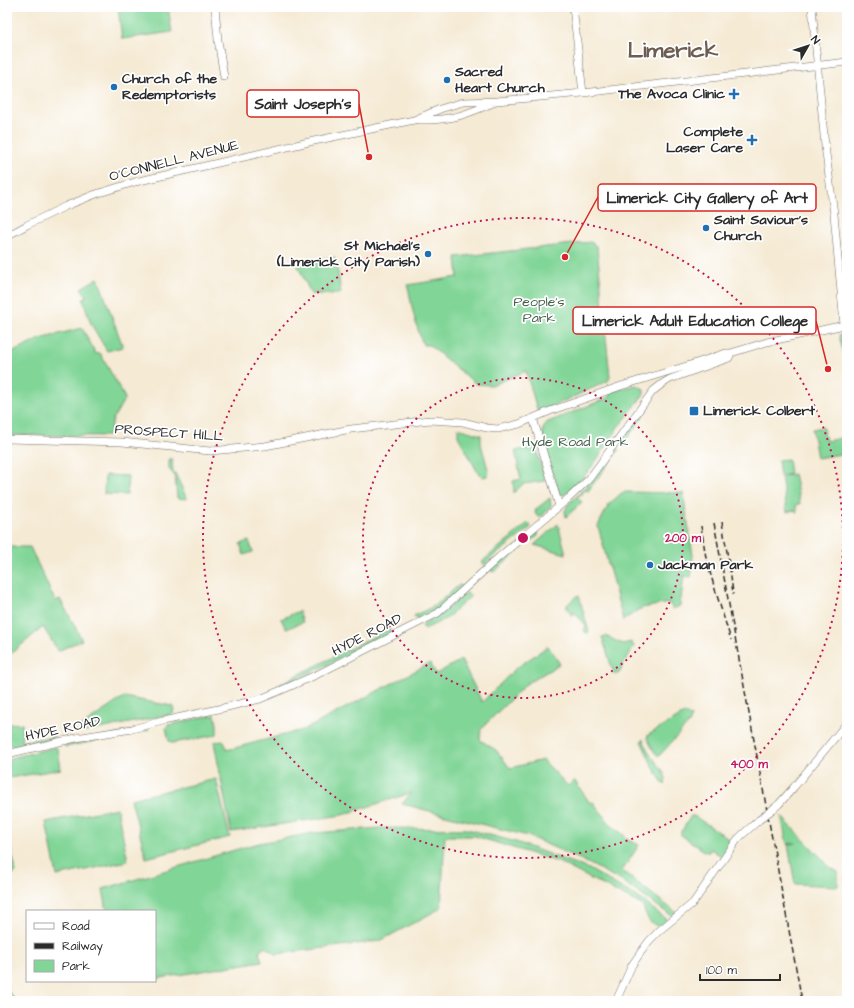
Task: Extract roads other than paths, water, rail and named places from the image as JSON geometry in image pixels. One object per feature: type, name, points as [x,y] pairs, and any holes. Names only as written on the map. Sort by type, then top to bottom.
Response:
[{"type":"main road","points":[[215,7],[218,40],[224,77]]},
{"type":"main road","points":[[573,7],[583,93]]},
{"type":"main road","points":[[731,353],[767,342],[846,324],[825,146],[812,7]]},
{"type":"main road","points":[[414,120],[454,104],[473,101],[497,101],[583,93],[847,62]]},
{"type":"main road","points":[[414,120],[454,118],[497,101]]},
{"type":"main road","name":"O'CONNELL AVENUE","points":[[7,236],[27,224],[66,206],[96,194],[135,182],[309,142],[414,120]]},
{"type":"main road","name":"PROSPECT HILL","points":[[7,439],[122,442],[210,451],[265,446],[351,429],[437,420],[463,422],[498,429],[519,424],[621,386],[726,353],[731,353]]},
{"type":"main road","name":"HYDE ROAD","points":[[7,754],[76,738],[132,729],[260,699],[284,690],[438,613],[499,557],[569,498],[589,479],[653,391],[670,379],[728,358],[731,353]]},
{"type":"main road","points":[[642,380],[652,386],[653,391]]},
{"type":"main road","points":[[533,418],[559,506]]},
{"type":"main road","points":[[616,1001],[632,965],[649,941],[693,903],[740,837],[779,804],[847,723]]},
{"type":"main road","points":[[7,993],[13,1001]]},
{"type":"railway","points":[[722,522],[733,594]]},
{"type":"railway","points":[[714,523],[802,1001]]},
{"type":"railway","points":[[701,526],[706,558],[731,640]]},
{"type":"place","name":"Sacred Heart Church","points":[[447,80]]},
{"type":"place","name":"Church of the Redemptorists","points":[[114,87]]},
{"type":"place","name":"The Avoca Clinic","points":[[734,94]]},
{"type":"place","name":"Complete Laser Care","points":[[752,140]]},
{"type":"place","name":"Saint Joseph's","points":[[369,157]]},
{"type":"place","name":"Saint Saviour's Church","points":[[706,228]]},
{"type":"place","name":"St Michael's (Limerick City Parish)","points":[[428,254]]},
{"type":"place","name":"Limerick City Gallery of Art","points":[[565,257]]},
{"type":"place","name":"Limerick Adult Education College","points":[[828,369]]},
{"type":"place","name":"Limerick Colbert","points":[[694,411]]},
{"type":"place","name":"Jackman Park","points":[[650,565]]},
{"type":"district","name":"Limerick","points":[[673,50]]},
{"type":"park label","name":"People's Park","points":[[539,310]]},
{"type":"park label","name":"Hyde Road Park","points":[[575,442]]}]
